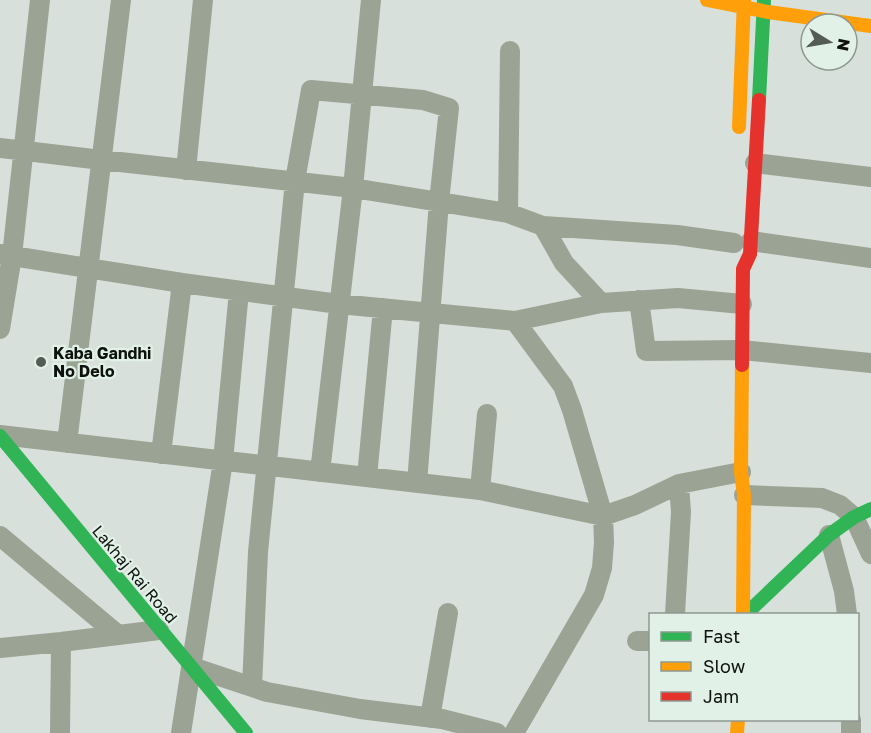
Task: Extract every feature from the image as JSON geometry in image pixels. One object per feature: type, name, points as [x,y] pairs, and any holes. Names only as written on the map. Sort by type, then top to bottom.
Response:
[{"type":"street","points":[[0,329],[6,255],[24,151],[40,0]]},
{"type":"street","points":[[67,443],[121,0]]},
{"type":"street","points":[[186,170],[202,0]]},
{"type":"street","points":[[320,472],[353,188],[370,0]]},
{"type":"street","points":[[707,0],[764,5],[871,26]]},
{"type":"street","points":[[738,138],[744,4]]},
{"type":"street","points":[[745,613],[744,495],[741,472],[743,269],[734,253],[740,239],[755,163],[764,5]]},
{"type":"street","points":[[508,213],[510,51]]},
{"type":"street","points":[[252,687],[258,552],[295,182],[311,90],[423,100],[449,108],[439,202],[417,483]]},
{"type":"street","points":[[0,148],[353,188],[508,213],[543,226],[740,239],[871,258]]},
{"type":"street","points":[[755,163],[871,177]]},
{"type":"street","points":[[543,226],[564,263],[601,303]]},
{"type":"street","points":[[6,255],[284,297],[515,321],[601,303],[639,300],[678,298],[742,304]]},
{"type":"street","points":[[161,454],[182,283]]},
{"type":"street","points":[[182,732],[223,461],[239,291]]},
{"type":"street","points":[[639,300],[646,351],[742,350],[871,363]]},
{"type":"street","points":[[367,477],[384,308]]},
{"type":"street","points":[[514,733],[594,595],[602,568],[604,542],[603,516],[563,386],[515,321]]},
{"type":"street","points":[[480,490],[487,414]]},
{"type":"street","points":[[0,436],[480,490],[603,516],[635,505],[679,484],[741,472]]},
{"type":"street","name":"Lakhaj Rai Road","points":[[0,436],[246,733]]},
{"type":"street","points":[[675,613],[681,512],[679,484]]},
{"type":"street","points":[[744,495],[822,498],[862,513]]},
{"type":"street","points":[[747,613],[829,535],[862,513]]},
{"type":"street","points":[[862,513],[871,554]]},
{"type":"street","points":[[829,535],[844,591],[847,613]]},
{"type":"street","points":[[0,536],[118,635]]},
{"type":"street","points":[[430,718],[448,614]]},
{"type":"street","points":[[0,648],[159,630]]},
{"type":"street","points":[[60,733],[62,642]]},
{"type":"street","points":[[192,667],[267,692],[360,709],[442,719],[497,733]]},
{"type":"traffic: fast","points":[[759,100],[764,0]]},
{"type":"traffic: fast","points":[[0,436],[246,733]]},
{"type":"traffic: fast","points":[[747,613],[829,535],[854,517],[871,509]]},
{"type":"traffic: slow","points":[[707,0],[768,12],[871,26]]},
{"type":"traffic: slow","points":[[739,127],[744,0]]},
{"type":"traffic: slow","points":[[742,365],[743,613]]},
{"type":"traffic: slow","points":[[737,733],[738,721]]},
{"type":"traffic: jam","points":[[742,365],[743,269],[750,254],[759,100]]},
{"type":"place","name":"Kaba Gandhi No Delo","points":[[41,362]]}]
